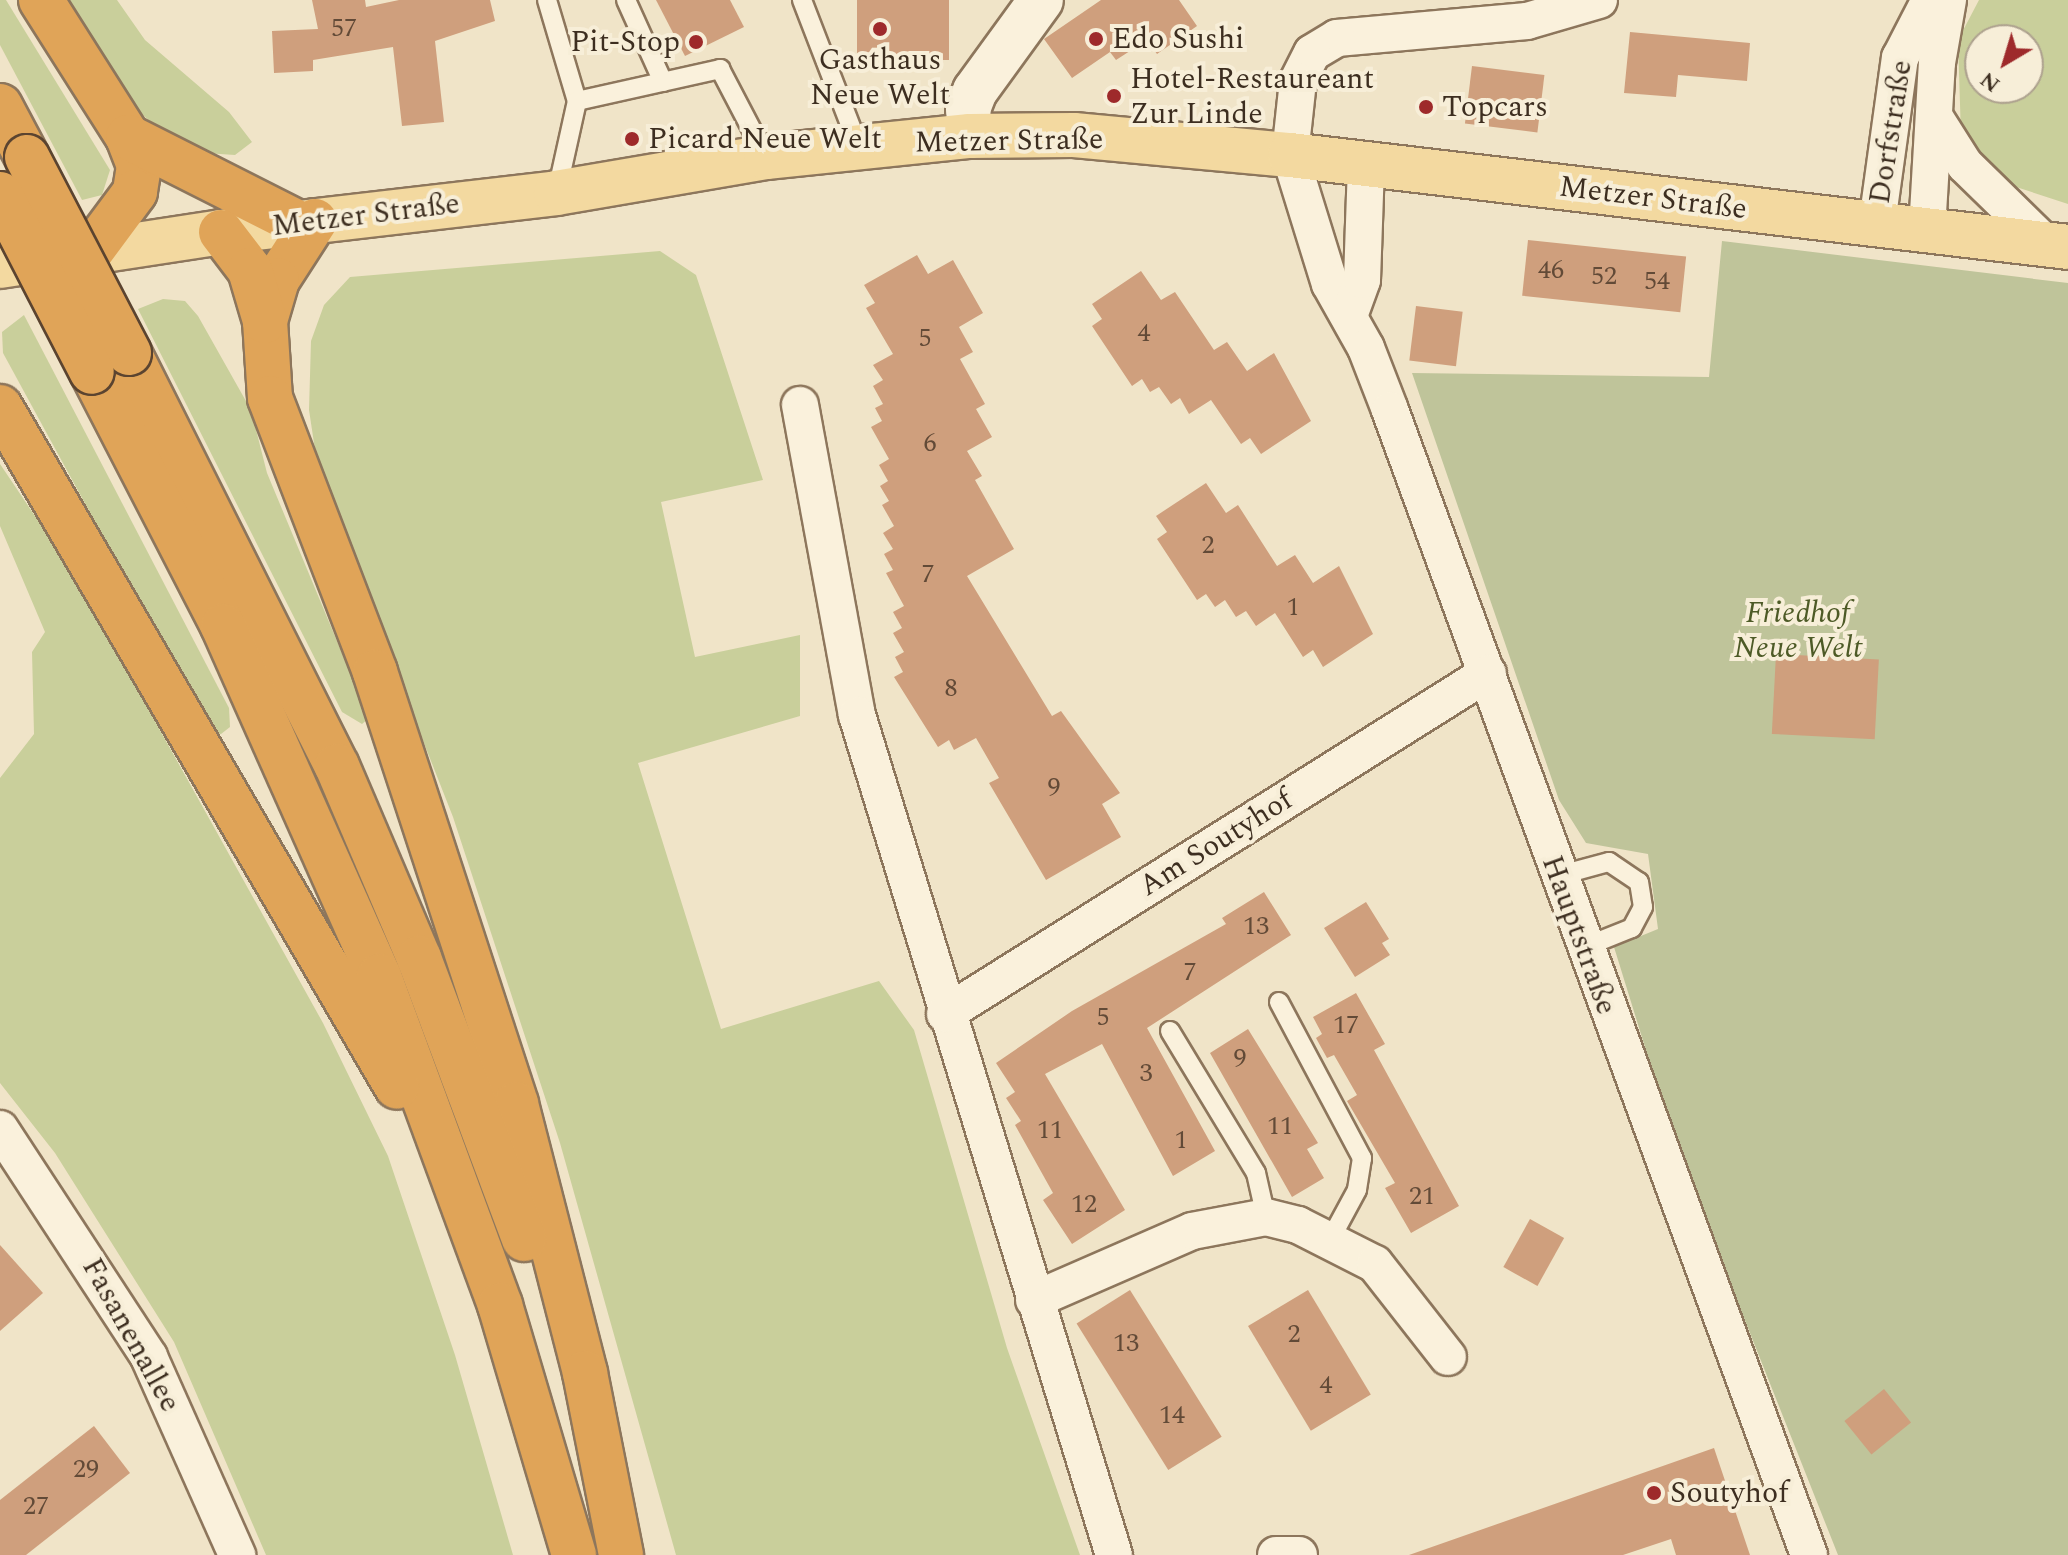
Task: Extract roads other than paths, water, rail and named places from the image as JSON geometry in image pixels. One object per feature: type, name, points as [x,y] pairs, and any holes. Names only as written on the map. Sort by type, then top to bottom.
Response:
[{"type":"highway","points":[[41,0],[128,137],[139,166],[135,192],[92,250]]},
{"type":"highway","points":[[0,106],[27,157],[223,626],[360,932],[448,1154],[523,1380],[574,1555]]},
{"type":"highway","points":[[128,137],[306,222],[277,280],[265,321]]},
{"type":"highway","points":[[0,194],[111,362],[337,766],[419,958],[546,1304],[621,1555]]},
{"type":"highway","points":[[221,232],[246,260],[265,321],[270,398],[301,490],[375,672],[516,1104],[585,1373],[621,1555]]},
{"type":"highway","points":[[0,407],[394,1079],[472,1249],[523,1380]]},
{"type":"main road","points":[[970,136],[975,91],[1028,5]]},
{"type":"main road","name":"Metzer Straße","points":[[0,266],[221,232],[556,193],[766,157],[970,136],[1074,135],[1290,155],[2058,246]]},
{"type":"street","points":[[1290,155],[1298,81],[1312,53],[1337,38],[1527,21],[1599,0]]},
{"type":"street","name":"Dorfstraße","points":[[1877,223],[1900,58],[1930,0]]},
{"type":"street","name":"Dorfstraße","points":[[1927,230],[1934,116],[1948,0]]},
{"type":"street","name":"Dorfstraße","points":[[1934,116],[1965,165],[2058,246]]},
{"type":"street","name":"Hauptstraße","points":[[1290,155],[1330,284],[1349,316],[1488,673],[1582,948],[1809,1555]]},
{"type":"street","points":[[1349,316],[1362,280],[1366,165]]},
{"type":"street","points":[[800,405],[857,715],[945,1014],[1114,1555]]},
{"type":"street","name":"Am Soutyhof","points":[[945,1014],[1488,673]]},
{"type":"street","name":"Fasanenallee","points":[[0,1129],[149,1357],[237,1555]]},
{"type":"street","points":[[1034,1300],[1192,1231],[1266,1217],[1330,1240],[1375,1264],[1448,1357]]},
{"type":"street","points":[[1276,1555],[1299,1555]]},
{"type":"lane","points":[[547,0],[577,101],[556,193]]},
{"type":"lane","points":[[626,0],[663,82]]},
{"type":"lane","points":[[802,0],[859,148]]},
{"type":"lane","points":[[577,101],[720,69],[766,157]]},
{"type":"lane","points":[[1557,876],[1609,862],[1639,882],[1643,907],[1632,928],[1582,948]]},
{"type":"lane","points":[[1279,1002],[1362,1158],[1357,1190],[1330,1240]]},
{"type":"lane","points":[[1170,1031],[1256,1173],[1266,1217]]},
{"type":"place","name":"Gasthaus Neue Welt","points":[[880,29]]},
{"type":"place","name":"Edo Sushi","points":[[1096,39]]},
{"type":"place","name":"Pit-Stop","points":[[696,42]]},
{"type":"place","name":"Hotel-Restaureant Zur Linde","points":[[1114,96]]},
{"type":"place","name":"Topcars","points":[[1426,107]]},
{"type":"place","name":"Picard Neue Welt","points":[[632,139]]},
{"type":"place","name":"Soutyhof","points":[[1654,1493]]},
{"type":"park label","name":"Friedhof Neue Welt","points":[[1798,630]]}]
